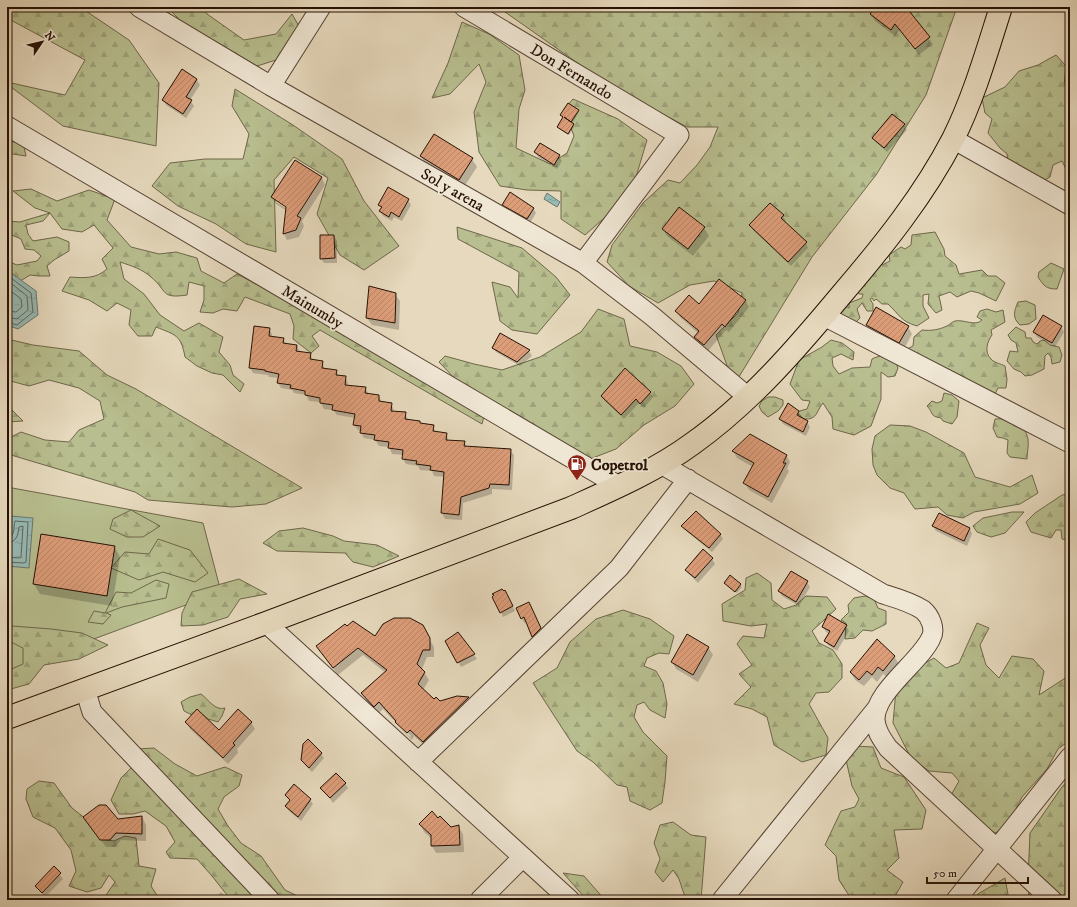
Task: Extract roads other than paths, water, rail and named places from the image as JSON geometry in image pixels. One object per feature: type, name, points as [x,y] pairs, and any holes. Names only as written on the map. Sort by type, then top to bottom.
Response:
[{"type":"main road","points":[[7,718],[572,508],[662,464],[691,445],[714,428],[787,358],[867,264],[923,190],[953,139],[974,90],[1001,7]]},
{"type":"street","name":"Sol y arena","points":[[139,7],[271,86],[583,263],[652,316],[748,397]]},
{"type":"street","points":[[271,86],[321,7]]},
{"type":"street","name":"Don Fernando","points":[[464,7],[679,135],[583,263]]},
{"type":"street","name":"Mainumby","points":[[7,126],[619,486]]},
{"type":"street","points":[[953,139],[1070,205]]},
{"type":"street","points":[[824,316],[1070,443]]},
{"type":"street","points":[[662,464],[883,594],[902,600],[923,611],[932,623],[932,636],[925,649],[892,685],[878,706],[722,900]]},
{"type":"street","points":[[418,762],[619,568],[688,479]]},
{"type":"street","points":[[266,623],[570,900]]},
{"type":"street","points":[[85,689],[92,712],[270,900]]},
{"type":"street","points":[[878,706],[875,720],[879,735],[888,748],[1052,900]]},
{"type":"street","points":[[956,900],[1070,757]]},
{"type":"street","points":[[480,900],[523,857]]},
{"type":"water","points":[[547,193],[560,202],[557,207],[544,199]]},
{"type":"water","points":[[7,270],[36,291],[38,315],[18,329],[7,325]]},
{"type":"water","points":[[10,516],[33,518],[29,568],[7,566]]},
{"type":"place","name":"Copetrol","points":[[577,481]]}]
